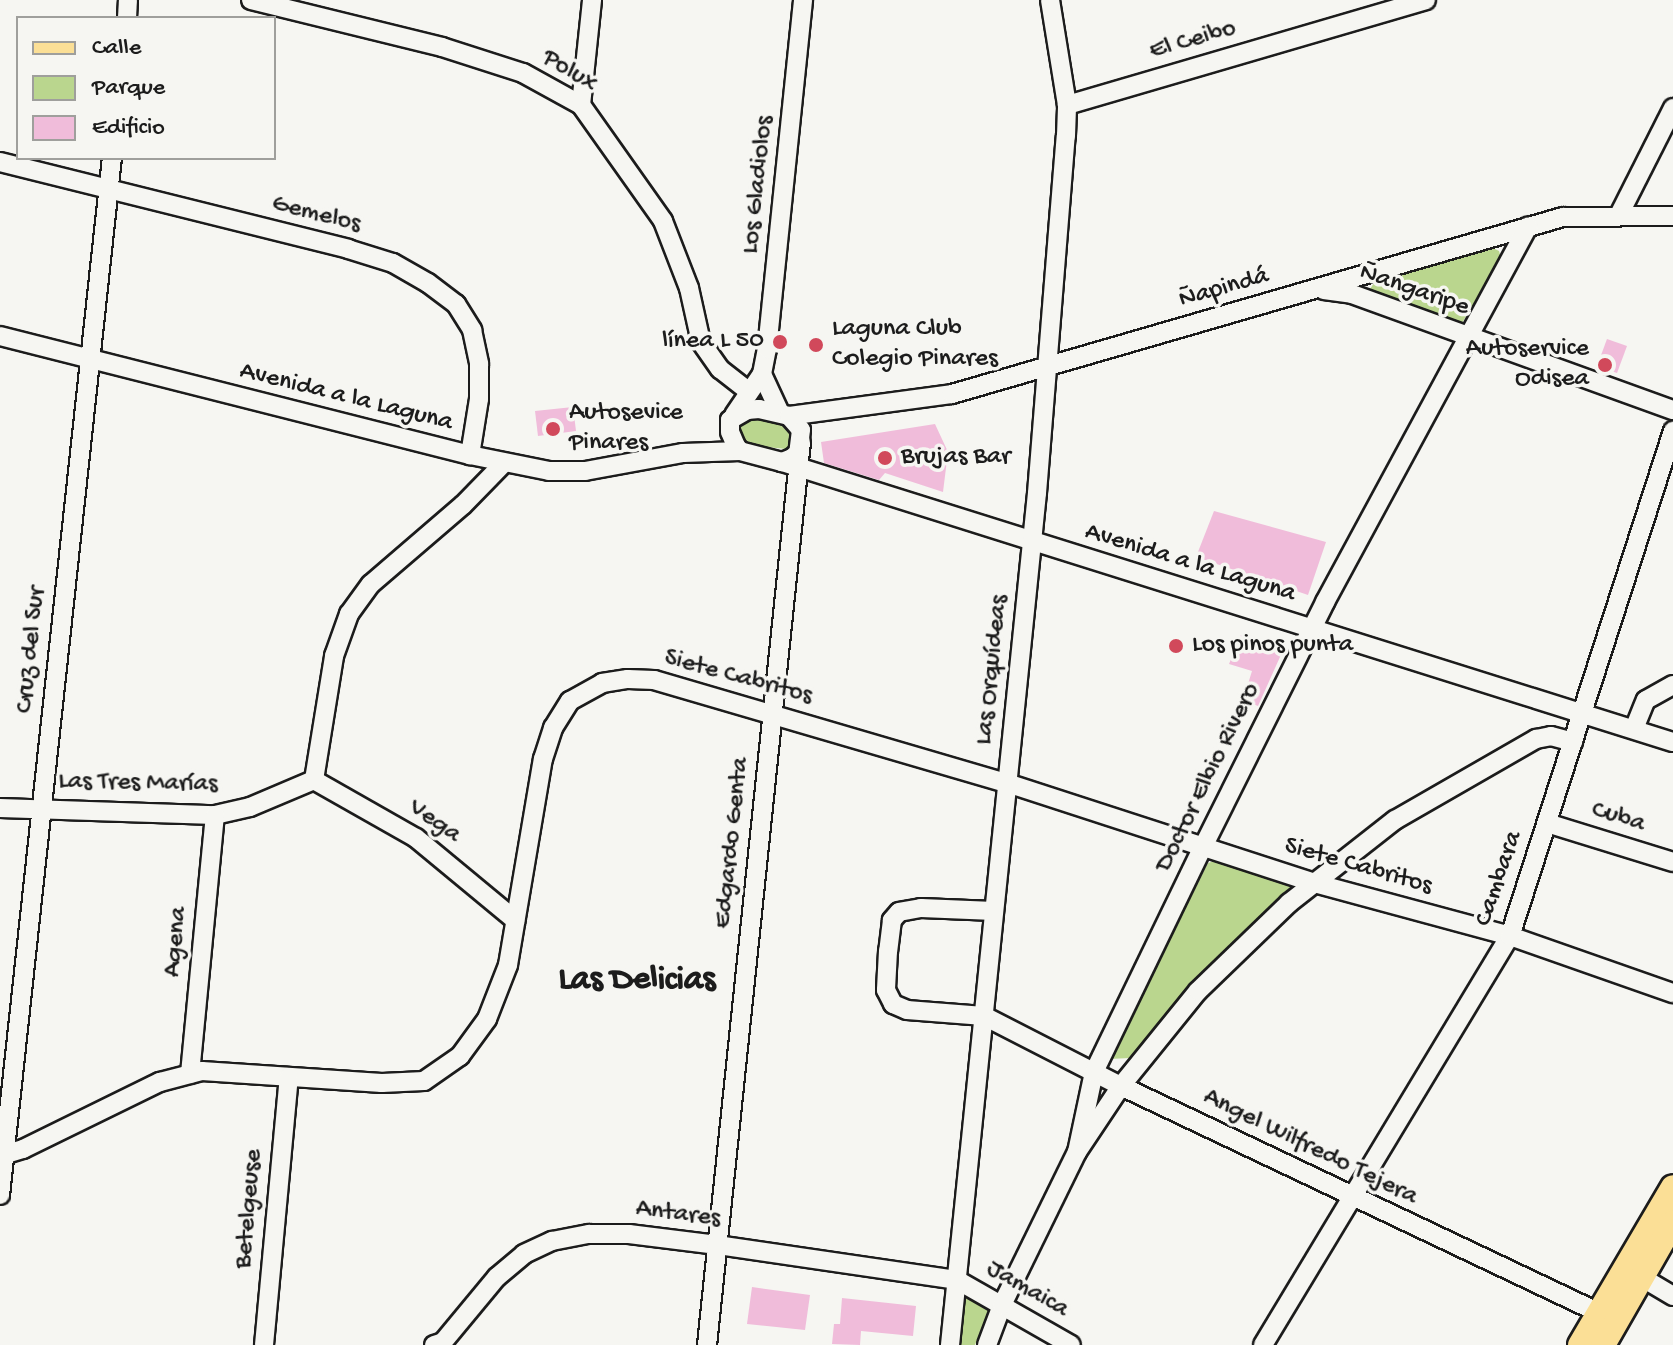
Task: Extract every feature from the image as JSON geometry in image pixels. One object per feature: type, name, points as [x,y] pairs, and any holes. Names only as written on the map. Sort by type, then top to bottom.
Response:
[{"type":"main road","points":[[1580,1345],[1608,1317],[1633,1273],[1673,1187]]},
{"type":"main road","points":[[1633,1273],[1673,1223]]},
{"type":"main road","points":[[1603,1345],[1608,1317]]},
{"type":"street","name":"Polux","points":[[251,0],[442,47],[523,73],[581,105],[663,221],[680,259],[701,342],[720,369],[749,392]]},
{"type":"street","points":[[581,105],[592,0]]},
{"type":"street","name":"Los Gladiolos","points":[[731,420],[762,374],[776,278],[803,0]]},
{"type":"street","name":"Las Orquídeas","points":[[950,1345],[1032,540],[1067,105],[1050,0]]},
{"type":"street","name":"El Ceibo","points":[[1067,105],[1426,0]]},
{"type":"street","points":[[1619,215],[1673,108]]},
{"type":"street","name":"Cruz del Sur","points":[[0,1195],[112,160]]},
{"type":"street","name":"Gemelos","points":[[0,162],[348,249],[393,263],[428,283],[456,304],[472,330],[479,364],[479,399],[470,455]]},
{"type":"street","name":"Ñapindá","points":[[784,414],[952,394],[1563,217],[1673,216]]},
{"type":"street","name":"Doctor Elbio Rivero","points":[[1077,1152],[1094,1072],[1203,847],[1311,629],[1528,226]]},
{"type":"street","name":"Ñangaripe","points":[[1318,289],[1352,294],[1673,410]]},
{"type":"street","name":"Avenida a la Laguna","points":[[0,336],[470,455],[549,471],[585,471],[683,453],[740,451]]},
{"type":"street","points":[[762,374],[784,414],[801,430],[798,453],[791,465],[740,451],[732,440],[731,420],[759,409],[784,414]]},
{"type":"street","name":"Avenida a la Laguna","points":[[683,453],[731,420]]},
{"type":"street","name":"Cambara","points":[[1263,1345],[1510,936],[1673,431]]},
{"type":"street","points":[[314,780],[334,656],[349,614],[371,584],[463,505],[504,463]]},
{"type":"street","name":"Avenida a la Laguna","points":[[791,465],[1673,742]]},
{"type":"street","name":"Edgardo Genta","points":[[707,1345],[774,714],[791,465]]},
{"type":"street","name":"Siete Cabritos","points":[[2,1156],[160,1082],[202,1071],[382,1083],[424,1081],[460,1056],[487,1019],[508,965],[543,759],[553,728],[570,701],[602,683],[654,680],[774,714],[1007,783],[1314,883],[1510,936],[1673,993]]},
{"type":"street","points":[[1634,729],[1646,700],[1673,685]]},
{"type":"street","points":[[987,1345],[1002,1305],[1077,1152],[1121,1086],[1198,991],[1314,883],[1395,820],[1536,739],[1551,736],[1573,742]]},
{"type":"street","name":"Las Tres Marías","points":[[0,808],[215,815],[250,807],[314,780]]},
{"type":"street","name":"Vega","points":[[314,780],[416,838],[515,920]]},
{"type":"street","name":"Agena","points":[[190,1074],[215,815]]},
{"type":"street","name":"Cuba","points":[[1547,823],[1673,862]]},
{"type":"street","points":[[984,1016],[907,1010],[893,1004],[886,990],[888,951],[892,920],[905,908],[994,911]]},
{"type":"street","name":"Angel Wilfredo Tejera","points":[[984,1016],[1121,1086],[1608,1317]]},
{"type":"street","name":"Betelgeuse","points":[[264,1345],[289,1077]]},
{"type":"street","name":"Antares","points":[[440,1344],[497,1277],[524,1254],[552,1241],[589,1234],[629,1234],[717,1245],[957,1280]]},
{"type":"street","points":[[1633,1273],[1673,1296]]},
{"type":"street","name":"Jamaica","points":[[957,1280],[1071,1345]]},
{"type":"green space","points":[[1491,247],[1499,251],[1501,258],[1462,323],[1370,289],[1376,280]]},
{"type":"green space","points":[[757,418],[771,418],[787,425],[794,443],[786,449],[749,445],[739,431],[741,424]]},
{"type":"green space","points":[[1217,860],[1291,883],[1292,887],[1193,983],[1130,1058],[1109,1059],[1208,863]]},
{"type":"green space","points":[[968,1296],[989,1309],[975,1345],[958,1345],[962,1300]]},
{"type":"building","points":[[1607,339],[1627,346],[1617,373],[1597,366]]},
{"type":"building","points":[[573,407],[576,431],[538,436],[535,411]]},
{"type":"building","name":"Brujas Bar","points":[[935,424],[948,452],[943,492],[885,473],[879,480],[824,463],[821,442]]},
{"type":"building","points":[[1214,511],[1326,542],[1308,595],[1196,557]]},
{"type":"building","points":[[1241,635],[1284,648],[1258,706],[1243,700],[1252,671],[1229,664]]},
{"type":"building","points":[[752,1287],[810,1295],[805,1330],[747,1324]]},
{"type":"building","points":[[842,1298],[916,1306],[913,1336],[861,1331],[860,1345],[832,1344],[834,1324],[840,1324]]},
{"type":"place","name":"línea L 50","points":[[780,342]]},
{"type":"place","name":"Laguna Club Colegio Pinares","points":[[816,345]]},
{"type":"place","name":"Autoservice Odisea","points":[[1605,365]]},
{"type":"place","name":"Autosevice Pinares","points":[[553,429]]},
{"type":"place","name":"Brujas Bar","points":[[885,458]]},
{"type":"place","name":"Los pinos punta","points":[[1176,646]]},
{"type":"district","name":"Las Delicias","points":[[637,982]]}]
